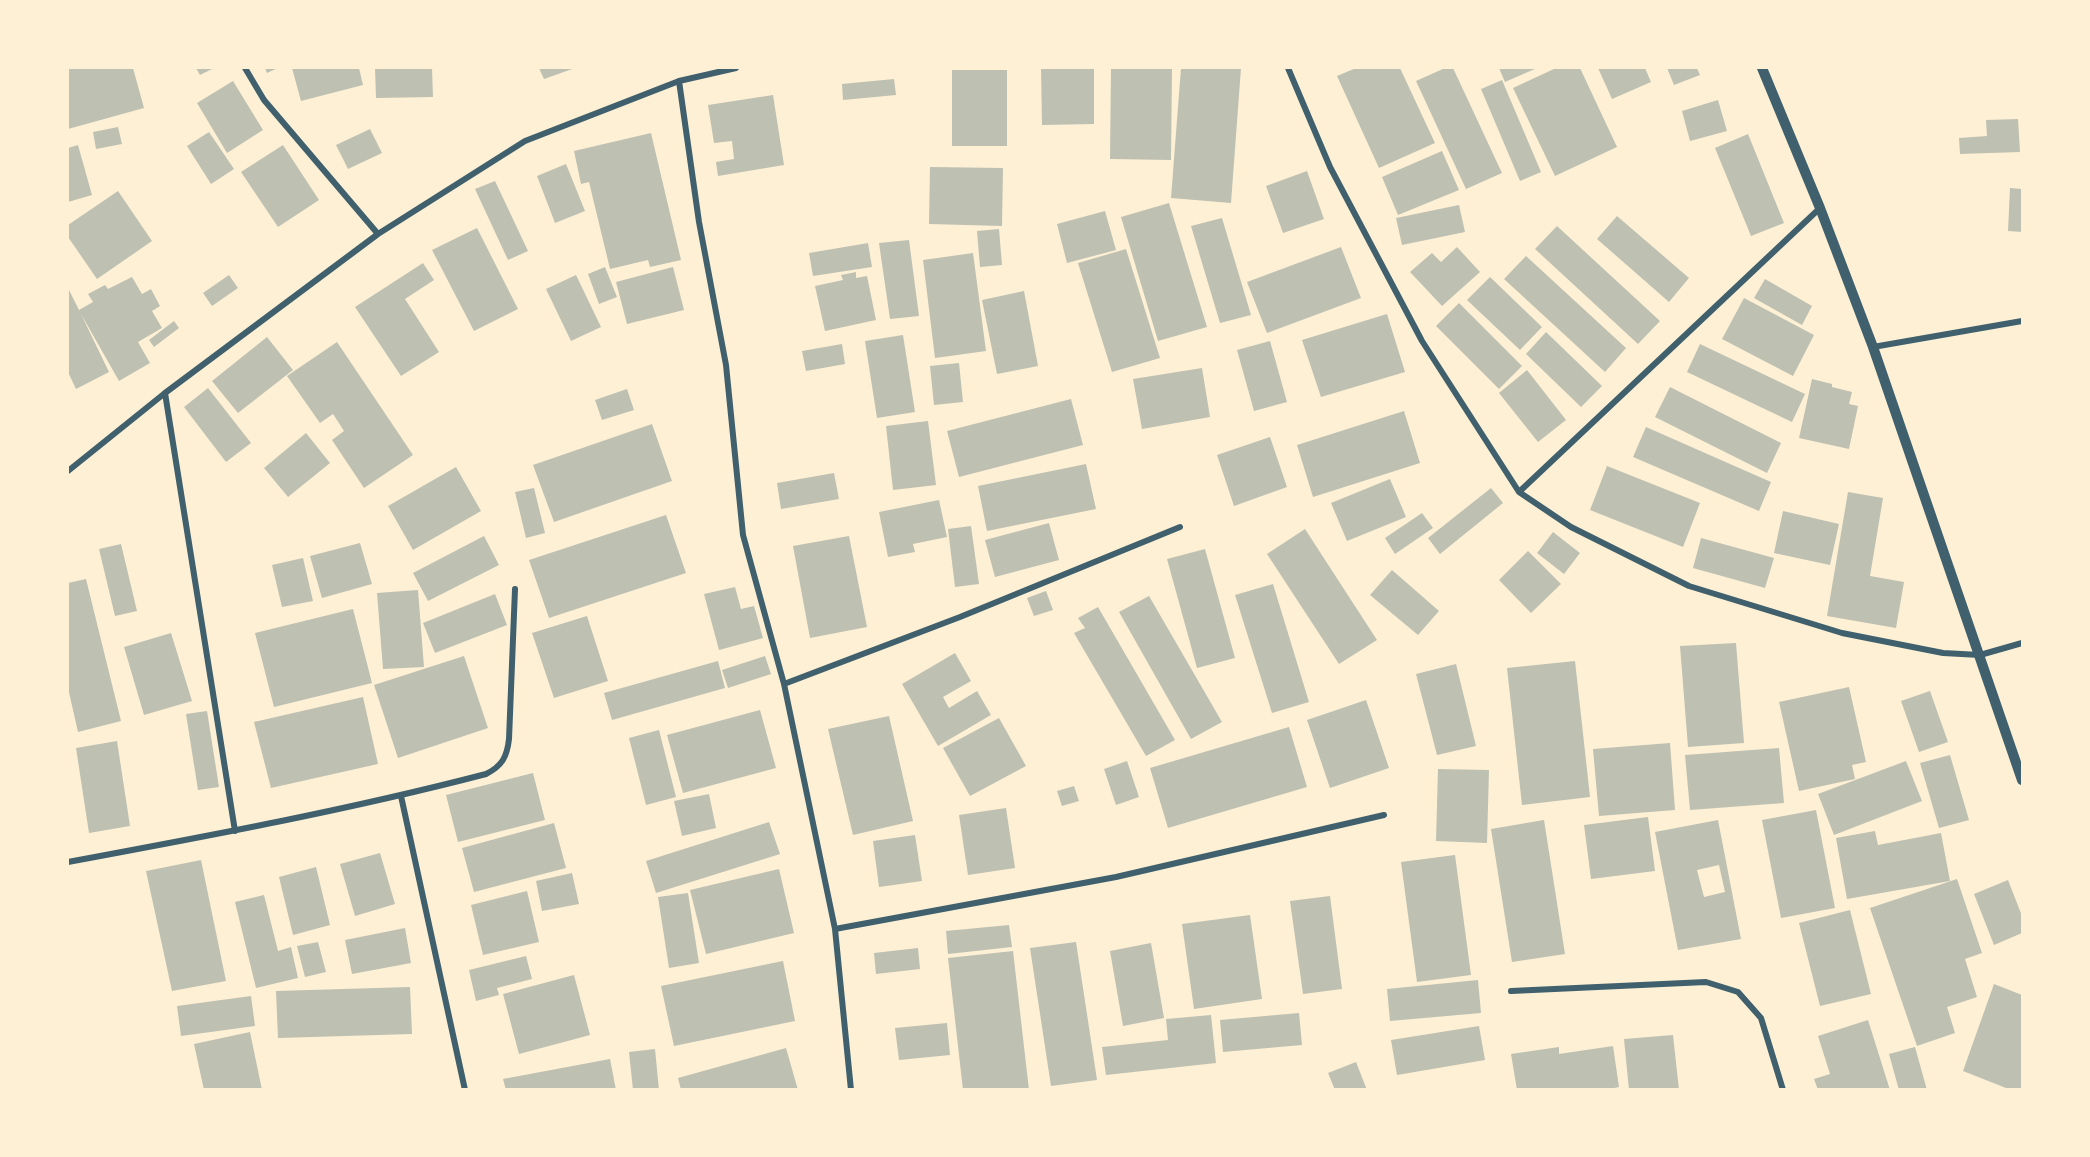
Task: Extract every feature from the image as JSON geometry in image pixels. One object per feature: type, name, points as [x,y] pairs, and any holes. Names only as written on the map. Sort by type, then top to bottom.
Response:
[{"type":"street","points":[[245,68],[264,100],[378,234]]},
{"type":"street","points":[[68,471],[165,393],[378,234],[525,141],[679,81],[736,68]]},
{"type":"street","points":[[1288,68],[1330,167],[1422,341],[1519,492],[1571,527],[1689,586],[1842,633],[1943,653],[1980,655],[2022,643]]},
{"type":"street","points":[[1762,68],[1820,208],[1873,347],[2022,780]]},
{"type":"street","points":[[679,81],[699,222],[726,366],[743,535],[784,684],[835,929],[851,1089]]},
{"type":"street","points":[[1519,492],[1820,208]]},
{"type":"street","points":[[1873,347],[2022,321]]},
{"type":"street","points":[[165,393],[235,831]]},
{"type":"street","points":[[784,684],[960,617],[1180,527]]},
{"type":"street","points":[[68,862],[235,831],[401,796],[486,774],[499,768],[507,754],[515,589]]},
{"type":"street","points":[[401,796],[465,1089]]},
{"type":"street","points":[[835,929],[1116,877],[1384,815]]},
{"type":"street","points":[[1511,991],[1706,982],[1738,992],[1761,1018],[1783,1089]]},
{"type":"building","points":[[68,68],[133,68],[144,108],[68,129]]},
{"type":"building","points":[[196,68],[214,68],[200,75]]},
{"type":"building","points":[[265,68],[278,68],[267,73]]},
{"type":"building","points":[[292,68],[359,68],[363,85],[301,101]]},
{"type":"building","points":[[375,68],[432,68],[433,97],[376,98]]},
{"type":"building","points":[[539,68],[575,68],[544,79]]},
{"type":"building","points":[[1041,68],[1094,68],[1094,124],[1042,125]]},
{"type":"building","points":[[1111,68],[1172,68],[1171,160],[1110,159]]},
{"type":"building","points":[[1181,68],[1241,68],[1231,203],[1171,198]]},
{"type":"building","points":[[1356,68],[1400,68],[1435,143],[1379,168],[1337,76]]},
{"type":"building","points":[[1445,68],[1453,68],[1502,173],[1466,189],[1416,81]]},
{"type":"building","points":[[1499,68],[1537,68],[1505,82]]},
{"type":"building","points":[[1556,68],[1580,68],[1617,147],[1555,176],[1513,88]]},
{"type":"building","points":[[1598,68],[1645,68],[1651,82],[1612,99]]},
{"type":"building","points":[[1667,68],[1697,68],[1700,75],[1674,85]]},
{"type":"building","points":[[952,70],[1007,70],[1007,146],[952,146]]},
{"type":"building","points":[[894,79],[896,95],[843,100],[842,84]]},
{"type":"building","points":[[1502,80],[1541,172],[1520,181],[1481,89]]},
{"type":"building","points":[[233,81],[263,130],[227,153],[197,103]]},
{"type":"building","points":[[773,95],[784,165],[718,176],[716,162],[734,159],[732,141],[714,143],[708,105]]},
{"type":"building","points":[[1718,100],[1727,131],[1690,141],[1682,111]]},
{"type":"building","points":[[2018,119],[2020,152],[1960,154],[1959,138],[1987,136],[1986,120]]},
{"type":"building","points":[[118,127],[122,144],[96,149],[93,132]]},
{"type":"building","points":[[370,129],[382,153],[348,169],[336,145]]},
{"type":"building","points":[[209,132],[234,169],[211,184],[187,146]]},
{"type":"building","points":[[651,133],[681,260],[650,267],[648,260],[610,269],[589,182],[581,184],[574,151]]},
{"type":"building","points":[[1748,134],[1784,223],[1751,236],[1715,148]]},
{"type":"building","points":[[78,145],[92,195],[68,202],[68,148]]},
{"type":"building","points":[[283,145],[319,200],[278,227],[241,172]]},
{"type":"building","points":[[1442,151],[1459,190],[1398,215],[1382,177]]},
{"type":"building","points":[[566,164],[585,211],[555,223],[537,176]]},
{"type":"building","points":[[930,167],[1003,168],[1002,226],[929,224]]},
{"type":"building","points":[[1307,171],[1324,219],[1283,233],[1266,186]]},
{"type":"building","points":[[495,181],[528,251],[508,260],[475,189]]},
{"type":"building","points":[[2010,188],[2022,189],[2022,232],[2008,231]]},
{"type":"building","points":[[118,191],[152,241],[97,279],[68,237],[68,225]]},
{"type":"building","points":[[1169,203],[1207,327],[1158,341],[1121,217]]},
{"type":"building","points":[[1459,205],[1465,232],[1402,245],[1396,218]]},
{"type":"building","points":[[1105,211],[1116,250],[1067,263],[1057,224]]},
{"type":"building","points":[[1617,216],[1689,278],[1669,302],[1597,239]]},
{"type":"building","points":[[1222,218],[1251,315],[1220,323],[1191,226]]},
{"type":"building","points":[[1557,226],[1660,321],[1638,344],[1535,249]]},
{"type":"building","points":[[477,228],[518,309],[474,331],[432,250]]},
{"type":"building","points":[[999,229],[1002,265],[980,267],[977,231]]},
{"type":"building","points":[[909,240],[919,316],[890,319],[879,243]]},
{"type":"building","points":[[868,243],[872,267],[813,276],[809,253]]},
{"type":"building","points":[[1341,247],[1361,298],[1267,333],[1247,282]]},
{"type":"building","points":[[1457,247],[1480,272],[1442,306],[1410,272],[1432,253],[1441,262]]},
{"type":"building","points":[[1126,249],[1160,358],[1112,372],[1078,263]]},
{"type":"building","points":[[973,253],[986,351],[935,358],[923,260]]},
{"type":"building","points":[[1526,256],[1626,348],[1605,372],[1504,279]]},
{"type":"building","points":[[423,263],[434,280],[405,299],[439,352],[401,376],[355,307]]},
{"type":"building","points":[[605,267],[617,297],[599,304],[588,274]]},
{"type":"building","points":[[673,267],[684,310],[627,324],[616,282]]},
{"type":"building","points":[[856,272],[856,278],[867,276],[876,320],[825,331],[815,286],[843,280],[841,275]]},
{"type":"building","points":[[229,275],[238,288],[212,306],[203,293]]},
{"type":"building","points":[[576,275],[601,327],[571,341],[546,289]]},
{"type":"building","points":[[132,277],[142,294],[151,289],[160,306],[152,311],[162,328],[138,342],[150,363],[119,381],[81,314],[109,372],[76,389],[68,372],[68,288],[79,310],[93,302],[88,294],[105,285],[108,289]]},
{"type":"building","points":[[1490,277],[1542,327],[1520,350],[1467,300]]},
{"type":"building","points":[[1765,279],[1812,306],[1802,325],[1754,298]]},
{"type":"building","points":[[1024,291],[1038,366],[997,374],[982,300]]},
{"type":"building","points":[[1744,298],[1814,335],[1793,376],[1722,339]]},
{"type":"building","points":[[1459,303],[1522,366],[1499,389],[1436,326]]},
{"type":"building","points":[[1387,314],[1405,372],[1321,397],[1302,340]]},
{"type":"building","points":[[174,321],[179,328],[154,347],[149,340]]},
{"type":"building","points":[[1546,332],[1602,386],[1581,407],[1526,354]]},
{"type":"building","points":[[903,335],[915,412],[877,418],[865,341]]},
{"type":"building","points":[[267,337],[293,370],[238,413],[212,381]]},
{"type":"building","points":[[1270,341],[1287,402],[1254,411],[1237,350]]},
{"type":"building","points":[[337,342],[413,455],[364,488],[332,440],[344,431],[333,414],[320,423],[287,376]]},
{"type":"building","points":[[842,344],[845,364],[806,371],[802,351]]},
{"type":"building","points":[[1700,344],[1805,394],[1792,422],[1687,372]]},
{"type":"building","points":[[959,363],[963,402],[934,405],[930,366]]},
{"type":"building","points":[[1202,368],[1210,417],[1142,429],[1133,379]]},
{"type":"building","points":[[1527,370],[1566,420],[1538,442],[1499,393]]},
{"type":"building","points":[[1812,379],[1852,392],[1849,404],[1858,406],[1849,449],[1799,438]]},
{"type":"building","points":[[1670,387],[1781,443],[1767,473],[1655,417]]},
{"type":"building","points":[[208,388],[251,443],[226,462],[184,407]]},
{"type":"building","points":[[627,389],[634,410],[602,420],[595,400]]},
{"type":"building","points":[[1071,399],[1083,445],[959,477],[947,431]]},
{"type":"building","points":[[1404,411],[1420,463],[1313,497],[1297,445]]},
{"type":"building","points":[[928,421],[936,485],[893,490],[886,426]]},
{"type":"building","points":[[652,424],[672,481],[554,522],[533,465]]},
{"type":"building","points":[[1646,427],[1771,482],[1759,511],[1633,457]]},
{"type":"building","points":[[306,433],[330,463],[288,497],[264,468]]},
{"type":"building","points":[[1270,437],[1287,487],[1234,506],[1217,455]]},
{"type":"building","points":[[1086,464],[1096,509],[987,531],[978,486]]},
{"type":"building","points":[[1607,466],[1700,503],[1683,547],[1590,510]]},
{"type":"building","points":[[456,467],[481,511],[413,550],[388,506]]},
{"type":"building","points":[[834,473],[839,499],[781,509],[777,483]]},
{"type":"building","points":[[1390,479],[1406,517],[1347,541],[1331,503]]},
{"type":"building","points":[[534,488],[545,533],[526,538],[515,492]]},
{"type":"building","points":[[1491,488],[1503,503],[1440,554],[1428,538]]},
{"type":"building","points":[[1848,492],[1883,498],[1870,576],[1904,582],[1896,628],[1827,616]]},
{"type":"building","points":[[939,500],[947,537],[913,544],[915,552],[888,557],[879,512]]},
{"type":"building","points":[[1783,511],[1839,524],[1830,565],[1774,553]]},
{"type":"building","points":[[1422,513],[1433,528],[1395,554],[1385,538]]},
{"type":"building","points":[[666,515],[686,573],[549,618],[529,560]]},
{"type":"building","points":[[1049,523],[1059,560],[995,577],[985,540]]},
{"type":"building","points":[[971,526],[979,584],[955,587],[948,529]]},
{"type":"building","points":[[1305,529],[1377,640],[1339,664],[1267,554]]},
{"type":"building","points":[[1553,532],[1580,553],[1564,574],[1537,553]]},
{"type":"building","points":[[484,536],[499,565],[428,601],[413,573]]},
{"type":"building","points":[[849,536],[867,627],[810,638],[793,546]]},
{"type":"building","points":[[1701,538],[1774,558],[1765,588],[1693,568]]},
{"type":"building","points":[[360,543],[372,584],[322,598],[310,556]]},
{"type":"building","points":[[121,544],[137,611],[115,616],[99,549]]},
{"type":"building","points":[[1205,549],[1235,658],[1197,668],[1167,559]]},
{"type":"building","points":[[1528,551],[1561,584],[1531,613],[1499,580]]},
{"type":"building","points":[[303,558],[313,601],[282,607],[272,565]]},
{"type":"building","points":[[1392,570],[1439,611],[1418,635],[1370,595]]},
{"type":"building","points":[[86,579],[121,721],[78,732],[68,688],[68,583]]},
{"type":"building","points":[[1273,584],[1309,702],[1272,713],[1235,595]]},
{"type":"building","points":[[735,587],[741,609],[754,606],[763,638],[719,650],[704,594]]},
{"type":"building","points":[[418,590],[424,667],[383,669],[377,593]]},
{"type":"building","points":[[1046,591],[1053,610],[1034,616],[1027,598]]},
{"type":"building","points":[[495,594],[507,625],[435,653],[423,623]]},
{"type":"building","points":[[1149,596],[1222,722],[1191,739],[1119,612]]},
{"type":"building","points":[[1098,607],[1175,740],[1146,756],[1074,633],[1085,628],[1078,618]]},
{"type":"building","points":[[353,609],[372,683],[274,707],[255,633]]},
{"type":"building","points":[[587,616],[608,681],[554,698],[532,633]]},
{"type":"building","points":[[171,633],[192,701],[144,715],[124,647]]},
{"type":"building","points":[[1736,643],[1744,743],[1688,747],[1680,646]]},
{"type":"building","points":[[955,653],[971,681],[943,697],[949,708],[977,691],[991,715],[938,746],[902,684]]},
{"type":"building","points":[[464,656],[488,728],[398,758],[374,685]]},
{"type":"building","points":[[765,656],[771,674],[728,688],[722,670]]},
{"type":"building","points":[[718,661],[725,688],[612,720],[604,693]]},
{"type":"building","points":[[1575,661],[1590,797],[1522,805],[1507,668]]},
{"type":"building","points":[[1456,664],[1476,746],[1437,755],[1416,674]]},
{"type":"building","points":[[1849,687],[1866,762],[1852,765],[1855,779],[1799,791],[1779,702]]},
{"type":"building","points":[[1930,691],[1948,742],[1919,752],[1901,701]]},
{"type":"building","points":[[363,697],[378,764],[271,788],[254,722]]},
{"type":"building","points":[[1366,700],[1389,768],[1330,788],[1307,720]]},
{"type":"building","points":[[760,710],[776,768],[683,793],[667,735]]},
{"type":"building","points":[[207,711],[219,787],[198,790],[186,714]]},
{"type":"building","points":[[889,716],[913,821],[853,835],[828,729]]},
{"type":"building","points":[[999,718],[1026,766],[970,796],[943,748]]},
{"type":"building","points":[[1289,727],[1307,787],[1168,828],[1150,768]]},
{"type":"building","points":[[659,730],[676,797],[646,805],[629,738]]},
{"type":"building","points":[[117,741],[130,826],[89,833],[76,748]]},
{"type":"building","points":[[1670,743],[1675,810],[1599,816],[1593,749]]},
{"type":"building","points":[[1779,748],[1784,803],[1690,810],[1685,755]]},
{"type":"building","points":[[1950,755],[1969,820],[1939,828],[1920,763]]},
{"type":"building","points":[[1127,761],[1139,797],[1116,805],[1104,769]]},
{"type":"building","points":[[1906,761],[1922,801],[1834,835],[1818,794]]},
{"type":"building","points":[[1438,769],[1489,770],[1487,843],[1436,841]]},
{"type":"building","points":[[533,773],[545,820],[458,842],[446,795]]},
{"type":"building","points":[[1074,786],[1079,801],[1062,806],[1057,791]]},
{"type":"building","points":[[709,794],[716,828],[682,836],[674,801]]},
{"type":"building","points":[[1006,808],[1015,868],[968,875],[959,815]]},
{"type":"building","points":[[1816,810],[1835,908],[1781,918],[1762,820]]},
{"type":"building","points":[[1648,817],[1655,871],[1591,879],[1584,825]]},
{"type":"building","points":[[1544,820],[1565,954],[1512,962],[1491,829]]},
{"type":"building","points":[[1718,820],[1741,939],[1678,950],[1655,832]],"holes":[[[1719,865],[1725,892],[1704,897],[1697,870]]]},
{"type":"building","points":[[769,822],[780,854],[656,893],[646,861]]},
{"type":"building","points":[[554,823],[566,868],[474,892],[462,848]]},
{"type":"building","points":[[1875,831],[1878,845],[1941,833],[1950,881],[1847,899],[1836,838]]},
{"type":"building","points":[[915,835],[922,881],[879,887],[873,841]]},
{"type":"building","points":[[380,853],[395,904],[355,916],[340,864]]},
{"type":"building","points":[[1455,855],[1471,975],[1417,982],[1401,862]]},
{"type":"building","points":[[201,860],[226,981],[172,991],[146,871]]},
{"type":"building","points":[[316,867],[330,925],[293,935],[279,877]]},
{"type":"building","points":[[779,869],[794,933],[706,954],[690,890]]},
{"type":"building","points":[[572,873],[579,904],[542,911],[536,881]]},
{"type":"building","points":[[1957,879],[1982,953],[1965,959],[1977,997],[1947,1007],[1955,1033],[1917,1046],[1870,908]]},
{"type":"building","points":[[2008,880],[2022,916],[2022,933],[1994,945],[1974,894]]},
{"type":"building","points":[[527,891],[539,942],[483,955],[471,905]]},
{"type":"building","points":[[688,893],[699,963],[669,968],[658,897]]},
{"type":"building","points":[[264,895],[278,951],[291,947],[298,978],[256,988],[235,902]]},
{"type":"building","points":[[1330,896],[1342,989],[1303,994],[1290,901]]},
{"type":"building","points":[[1850,910],[1871,994],[1820,1006],[1799,923]]},
{"type":"building","points":[[1250,915],[1262,999],[1194,1009],[1182,924]]},
{"type":"building","points":[[1009,925],[1012,947],[948,954],[946,931]]},
{"type":"building","points":[[405,928],[411,963],[352,974],[345,940]]},
{"type":"building","points":[[318,942],[326,972],[305,977],[297,946]]},
{"type":"building","points":[[1076,942],[1097,1080],[1051,1086],[1030,948]]},
{"type":"building","points":[[1151,943],[1164,1018],[1123,1026],[1110,951]]},
{"type":"building","points":[[918,948],[920,969],[876,974],[874,953]]},
{"type":"building","points":[[1013,951],[1029,1090],[963,1090],[948,958]]},
{"type":"building","points":[[526,956],[532,979],[497,988],[499,995],[476,1001],[469,970]]},
{"type":"building","points":[[783,961],[795,1021],[674,1046],[661,986]]},
{"type":"building","points":[[574,975],[590,1035],[519,1054],[503,994]]},
{"type":"building","points":[[1478,980],[1481,1013],[1390,1021],[1387,989]]},
{"type":"building","points":[[1994,984],[2022,995],[2022,1090],[2011,1090],[1963,1071]]},
{"type":"building","points":[[410,987],[412,1034],[278,1038],[276,991]]},
{"type":"building","points":[[251,996],[255,1026],[181,1036],[177,1006]]},
{"type":"building","points":[[1299,1013],[1302,1045],[1223,1052],[1220,1020]]},
{"type":"building","points":[[1211,1015],[1216,1063],[1106,1075],[1102,1047],[1168,1040],[1166,1019]]},
{"type":"building","points":[[1868,1020],[1890,1090],[1818,1090],[1814,1079],[1830,1074],[1818,1036]]},
{"type":"building","points":[[947,1023],[950,1055],[899,1060],[895,1028]]},
{"type":"building","points":[[1479,1026],[1485,1060],[1397,1075],[1391,1040]]},
{"type":"building","points":[[250,1032],[262,1090],[204,1090],[194,1044]]},
{"type":"building","points":[[1673,1035],[1679,1090],[1629,1090],[1624,1039]]},
{"type":"building","points":[[1613,1046],[1619,1087],[1605,1090],[1517,1090],[1511,1054],[1559,1047],[1559,1054]]},
{"type":"building","points":[[1915,1047],[1927,1090],[1899,1090],[1889,1054]]},
{"type":"building","points":[[786,1048],[798,1090],[681,1090],[678,1078]]},
{"type":"building","points":[[655,1049],[659,1090],[633,1090],[629,1052]]},
{"type":"building","points":[[610,1059],[616,1090],[506,1090],[503,1079]]},
{"type":"building","points":[[1356,1062],[1367,1090],[1335,1090],[1328,1073]]}]
